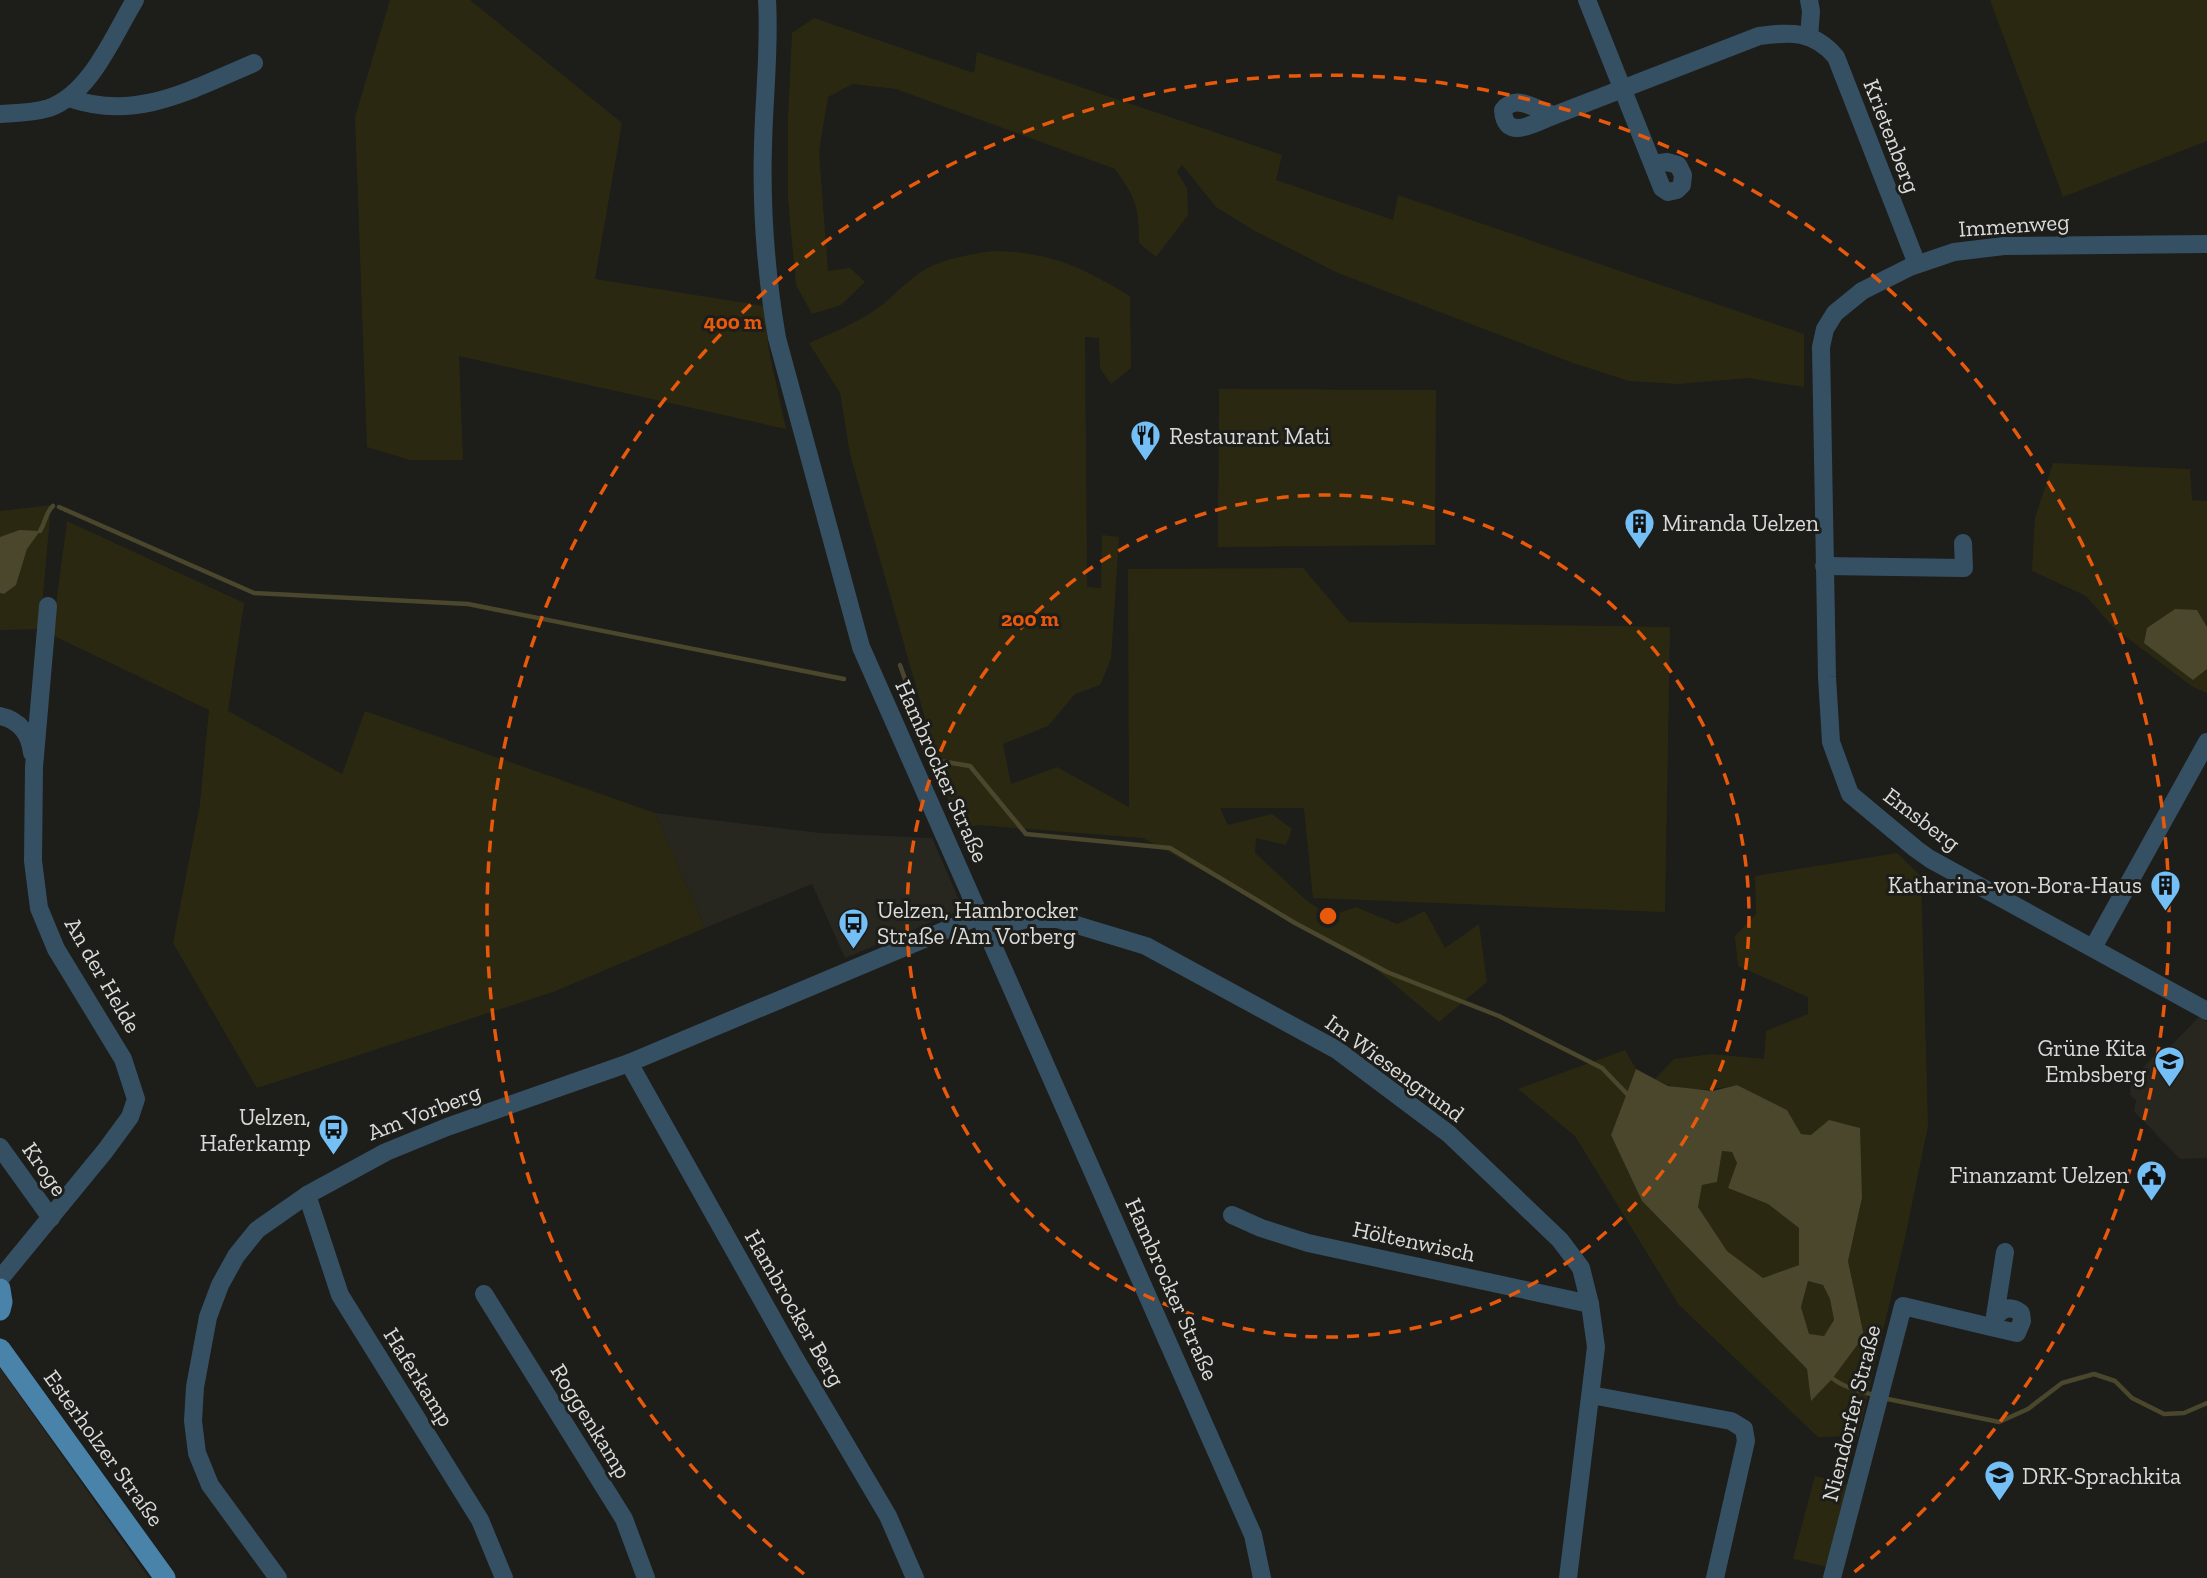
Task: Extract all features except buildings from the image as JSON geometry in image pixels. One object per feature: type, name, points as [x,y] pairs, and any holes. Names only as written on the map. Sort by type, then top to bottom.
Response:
[{"type":"main road","points":[[0,1289],[0,1310]]},
{"type":"main road","name":"Esterholzer Straße","points":[[0,1349],[165,1578]]},
{"type":"street","points":[[0,114],[48,108],[69,98],[84,85],[135,0]]},
{"type":"street","name":"Hambrocker Straße","points":[[767,0],[763,146],[764,248],[777,338],[858,634],[891,718],[1253,1535],[1262,1578]]},
{"type":"street","points":[[1587,0],[1653,164]]},
{"type":"street","points":[[1555,115],[1759,37],[1790,32],[1809,37],[1809,0]]},
{"type":"street","name":"Krietenberg","points":[[1809,37],[1824,43],[1836,57],[1917,264]]},
{"type":"street","points":[[69,98],[87,104],[142,106],[165,101],[254,63]]},
{"type":"street","name":"Immenweg","points":[[1821,347],[1825,329],[1835,313],[1863,291],[1917,264],[1954,253],[2004,246],[2207,244]]},
{"type":"street","name":"Emsberg","points":[[1821,347],[1824,566],[1831,742],[1850,794],[1930,859],[2094,946],[2207,1011]]},
{"type":"street","points":[[1824,566],[1964,568],[1964,543]]},
{"type":"street","name":"An der Helde","points":[[0,1279],[51,1219],[130,1117],[136,1099],[123,1059],[56,949],[39,908],[33,861],[34,767],[48,606]]},
{"type":"street","points":[[0,716],[10,718],[20,725],[31,742],[34,767]]},
{"type":"street","points":[[2094,946],[2199,773],[2207,742]]},
{"type":"street","name":"Im Wiesengrund","points":[[982,923],[1057,919],[1146,946],[1337,1050],[1449,1135],[1560,1240],[1581,1268],[1590,1304],[1595,1348],[1568,1578]]},
{"type":"street","name":"Am Vorberg","points":[[278,1578],[210,1485],[197,1454],[193,1421],[195,1387],[208,1317],[220,1285],[236,1256],[257,1230],[307,1195],[386,1152],[447,1127],[629,1063],[982,923]]},
{"type":"street","name":"Hambrocker Berg","points":[[629,1063],[793,1355],[888,1516],[915,1578]]},
{"type":"street","name":"Kroge","points":[[0,1147],[51,1219]]},
{"type":"street","name":"Haferkamp","points":[[307,1195],[340,1295],[480,1520],[505,1578]]},
{"type":"street","name":"Höltenwisch","points":[[1232,1215],[1261,1228],[1308,1243],[1590,1304]]},
{"type":"street","name":"Niendorfer Straße","points":[[1832,1578],[1903,1306],[1993,1322],[2005,1252]]},
{"type":"street","name":"Roggenkamp","points":[[484,1294],[624,1519],[646,1578]]},
{"type":"street","points":[[1591,1395],[1731,1422],[1744,1429],[1746,1441],[1715,1578]]},
{"type":"shaded area","points":[[390,0],[470,0],[622,123],[595,279],[764,306],[769,351],[786,429],[459,356],[463,460],[410,460],[367,447],[355,117]]},
{"type":"shaded area","points":[[1990,0],[2207,0],[2207,141],[2063,197]]},
{"type":"shaded area","points":[[814,18],[974,73],[977,52],[1282,155],[1276,180],[1393,220],[1398,195],[1804,334],[1804,387],[1747,378],[1678,384],[1629,381],[1573,363],[1338,273],[1253,230],[1216,207],[1182,165],[1177,172],[1187,188],[1188,215],[1156,257],[1139,243],[1135,203],[1115,169],[896,89],[853,84],[828,97],[819,152],[828,271],[850,268],[865,282],[841,305],[812,314],[796,285],[788,199],[788,117],[792,33]]},
{"type":"shaded area","points":[[993,251],[1032,254],[1065,263],[1130,296],[1131,368],[1111,384],[1100,368],[1099,338],[1085,337],[1087,587],[1101,588],[1102,535],[1119,537],[1111,659],[1100,685],[1075,694],[1048,726],[1003,744],[1011,784],[1057,767],[1129,807],[1128,569],[1303,568],[1349,622],[1670,627],[1665,912],[1313,898],[1304,808],[1220,808],[1228,825],[1272,814],[1292,829],[1286,845],[1256,838],[1255,853],[1307,901],[1330,916],[1356,907],[1397,924],[1425,911],[1445,948],[1479,924],[1487,982],[1439,1022],[1369,963],[1143,838],[978,825],[957,831],[850,454],[840,393],[809,343],[874,311],[926,269],[941,262]]},
{"type":"shaded area","points":[[1219,389],[1436,390],[1435,545],[1218,547]]},
{"type":"shaded area","points":[[2053,463],[2190,469],[2192,500],[2207,501],[2207,627],[2197,610],[2193,680],[2207,669],[2207,693],[2193,687],[2114,628],[2086,596],[2032,571],[2035,518]]},
{"type":"shaded area","points":[[51,505],[40,629],[0,630],[0,593],[4,594],[16,585],[27,549],[19,530],[0,537],[0,511]]},
{"type":"shaded area","points":[[67,521],[244,603],[228,711],[342,774],[365,711],[655,813],[705,928],[553,992],[257,1088],[173,943],[200,804],[209,710],[52,635]]},
{"type":"shaded area","points":[[19,530],[40,531],[27,549],[16,585],[4,594],[0,593],[0,537]]},
{"type":"shaded area","points":[[2175,609],[2197,610],[2207,627],[2207,669],[2193,680],[2144,643],[2147,628]]},
{"type":"shaded area","points":[[655,813],[820,833],[932,838],[963,909],[845,958],[812,884],[705,928]]},
{"type":"shaded area","points":[[1897,853],[1921,876],[1928,1126],[1905,1238],[1858,1436],[1818,1437],[1679,1305],[1575,1136],[1518,1089],[1625,1050],[1636,1069],[1611,1135],[1642,1201],[1807,1369],[1811,1400],[1864,1336],[1848,1261],[1862,1198],[1811,1135],[1801,1134],[1787,1110],[1737,1085],[1695,1090],[1675,1087],[1655,1079],[1674,1059],[1711,1054],[1764,1059],[1766,1031],[1808,1014],[1808,997],[1738,966],[1735,936],[1756,914],[1755,876]]},
{"type":"shaded area","name":"Grüne Kita Embsberg","points":[[2199,1017],[2207,1022],[2207,1158],[2180,1159],[2134,1111],[2136,1100],[2130,1095],[2131,1080],[2161,1049],[2168,1049]]},
{"type":"shaded area","points":[[1636,1069],[1668,1086],[1713,1091],[1737,1085],[1787,1110],[1801,1134],[1811,1135],[1829,1120],[1860,1128],[1862,1198],[1848,1261],[1864,1336],[1832,1379],[1811,1401],[1807,1369],[1642,1201],[1611,1135]],"holes":[[[1722,1151],[1732,1152],[1737,1163],[1728,1188],[1768,1204],[1799,1228],[1799,1265],[1763,1278],[1727,1251],[1698,1207],[1702,1185],[1717,1182]],[[1808,1281],[1823,1285],[1830,1299],[1834,1320],[1824,1336],[1809,1334],[1801,1307]]]},
{"type":"shaded area","points":[[1722,1151],[1732,1152],[1737,1163],[1728,1188],[1768,1204],[1799,1228],[1799,1265],[1763,1278],[1727,1251],[1698,1207],[1702,1185],[1717,1182]]},
{"type":"shaded area","points":[[1808,1281],[1823,1285],[1830,1299],[1834,1320],[1824,1336],[1809,1335],[1801,1307]]},
{"type":"shaded area","points":[[0,1368],[149,1578],[0,1578]]},
{"type":"shaded area","points":[[1815,1476],[1848,1485],[1827,1567],[1793,1559]]},
{"type":"waterway","points":[[40,531],[53,506]]},
{"type":"waterway","points":[[59,507],[254,593],[468,604],[844,679]]},
{"type":"waterway","points":[[900,665],[934,760],[970,766],[1026,834],[1170,848],[1295,923],[1387,972],[1499,1016],[1602,1068],[1629,1096]]},
{"type":"waterway","points":[[1883,1398],[1999,1422],[2028,1409],[2062,1383],[2094,1374],[2115,1381],[2132,1398],[2164,1414],[2184,1413],[2207,1403]]},
{"type":"waterway","points":[[1829,1375],[1844,1386],[1874,1395]]},
{"type":"place","name":"Restaurant Mati","points":[[1146,463]]},
{"type":"place","name":"Miranda Uelzen","points":[[1639,550]]},
{"type":"place","name":"Katharina-von-Bora-Haus","points":[[2165,912]]},
{"type":"place","name":"Uelzen, Hambrocker Straße /Am Vorberg","points":[[854,950]]},
{"type":"place","name":"Grüne Kita Embsberg","points":[[2169,1088]]},
{"type":"place","name":"Uelzen, Haferkamp","points":[[334,1157]]},
{"type":"place","name":"Finanzamt Uelzen","points":[[2152,1202]]},
{"type":"place","name":"DRK-Sprachkita","points":[[1999,1503]]}]
